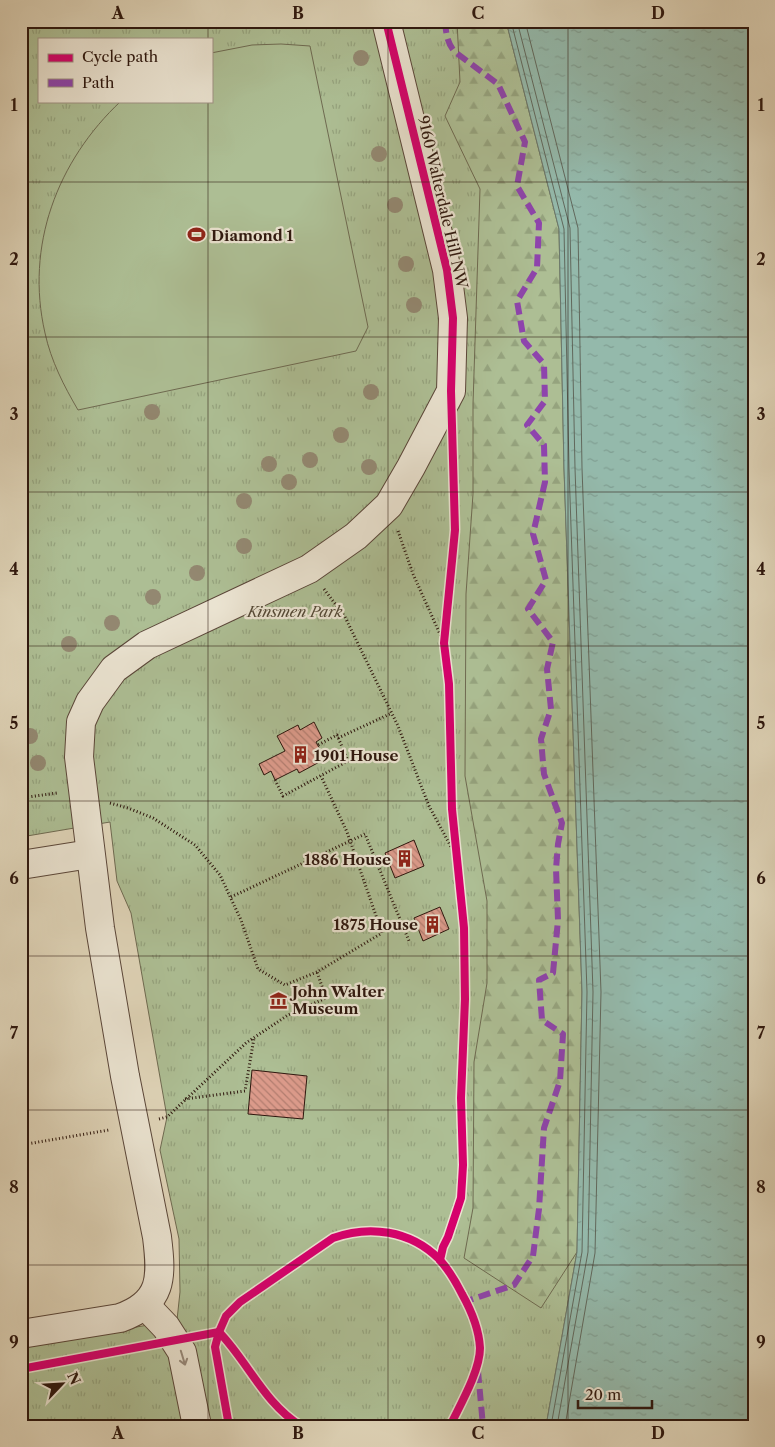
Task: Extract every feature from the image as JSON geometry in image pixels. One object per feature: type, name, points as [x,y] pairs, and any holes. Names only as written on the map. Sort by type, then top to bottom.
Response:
[{"type":"street","name":"9160 Walterdale Hill NW","points":[[386,21],[447,270],[453,318],[451,391],[389,505]]},
{"type":"street","points":[[21,1334],[120,1318],[131,1314],[145,1305],[158,1286],[160,1259],[100,928],[90,854],[79,757],[82,722],[90,702],[114,669],[147,646],[309,569],[356,536],[389,505]]},
{"type":"street","points":[[21,865],[90,854]]},
{"type":"street","points":[[145,1305],[166,1327],[182,1352],[197,1426]]},
{"type":"path","points":[[440,1260],[461,1198],[463,1165],[461,1098],[465,998],[464,928],[452,809],[449,684],[444,643],[455,530],[453,440]]},
{"type":"path","points":[[389,505],[413,574],[444,643]]},
{"type":"path","points":[[309,569],[345,617],[392,713],[429,806],[458,860]]},
{"type":"path","points":[[338,738],[392,713]]},
{"type":"path","points":[[276,780],[282,796],[348,762],[336,735],[318,745]]},
{"type":"path","points":[[21,798],[101,786],[103,802],[128,808],[153,818],[195,845],[220,875],[241,920],[258,969],[285,985],[317,972],[382,933],[351,841],[320,776]]},
{"type":"path","points":[[231,897],[365,834],[409,941]]},
{"type":"path","points":[[21,1145],[135,1126],[167,1117],[254,1037],[288,1016],[326,998],[317,972]]},
{"type":"path","points":[[185,1099],[245,1091],[254,1037]]},
{"type":"path","points":[[431,1252],[446,1268]]},
{"type":"green space","name":"Kinsmen Park","points":[[21,21],[506,21],[559,229],[582,992],[577,1252],[546,1426],[21,1426],[21,1347],[177,1320],[180,1292],[179,1239],[160,1150],[167,1117],[131,913],[117,881],[110,822],[21,837]]},
{"type":"green space","points":[[457,21],[506,21],[559,229],[564,468],[582,992],[577,1252],[541,1308],[464,1258],[473,1208],[474,1062],[487,983],[487,901],[465,776],[466,594],[473,494],[473,404],[480,189],[445,116],[460,82]]},
{"type":"green space","name":"Diamond 1","points":[[252,45],[310,46],[368,327],[356,351],[78,410],[54,363],[45,333],[40,301],[39,268],[43,237],[52,207],[64,178],[79,150],[120,102],[212,102],[212,53]]},
{"type":"water","points":[[506,21],[754,21],[754,1426],[546,1426],[577,1252],[582,992],[564,468],[559,229]]},
{"type":"building","name":"1901 House","points":[[314,722],[322,738],[316,742],[325,759],[299,773],[297,769],[275,780],[271,771],[264,775],[259,764],[285,751],[277,736],[298,725],[300,730]]},
{"type":"building","name":"1886 House","points":[[414,840],[424,866],[395,878],[385,853]]},
{"type":"building","name":"1875 House","points":[[440,907],[449,929],[423,941],[414,918]]},
{"type":"building","points":[[252,1070],[307,1076],[303,1119],[248,1114]]},
{"type":"marked path","points":[[445,21],[446,34],[452,49],[498,84],[525,142],[517,186],[539,223],[537,268],[517,301],[524,341],[544,364],[545,401],[527,425],[544,445],[545,482],[533,534],[546,580],[528,609],[553,642],[547,669],[551,709],[541,739],[544,774],[562,823],[556,869],[558,920],[553,973],[539,980],[542,1020],[563,1034],[560,1081],[544,1128],[539,1209],[533,1256],[514,1285],[467,1301]]},
{"type":"marked path","points":[[478,1371],[483,1426]]},
{"type":"cycle path","points":[[386,21],[447,270],[453,318],[451,391],[455,530],[444,643],[449,684],[452,809],[464,928],[465,999],[461,1098],[463,1165],[461,1198],[440,1260]]},
{"type":"cycle path","points":[[229,1426],[215,1347],[226,1316],[240,1302],[333,1238],[347,1234],[375,1231],[402,1236],[428,1249],[449,1271],[471,1313],[479,1341],[479,1357],[469,1388],[450,1426]]},
{"type":"cycle path","points":[[219,1332],[266,1394],[288,1417],[301,1426]]},
{"type":"cycle path","points":[[21,1369],[219,1332]]},
{"type":"place","name":"Diamond 1","points":[[197,235]]},
{"type":"place","name":"1901 House","points":[[300,755]]},
{"type":"place","name":"1886 House","points":[[405,859]]},
{"type":"place","name":"1875 House","points":[[432,924]]},
{"type":"place","name":"John Walter Museum","points":[[278,1000]]}]
